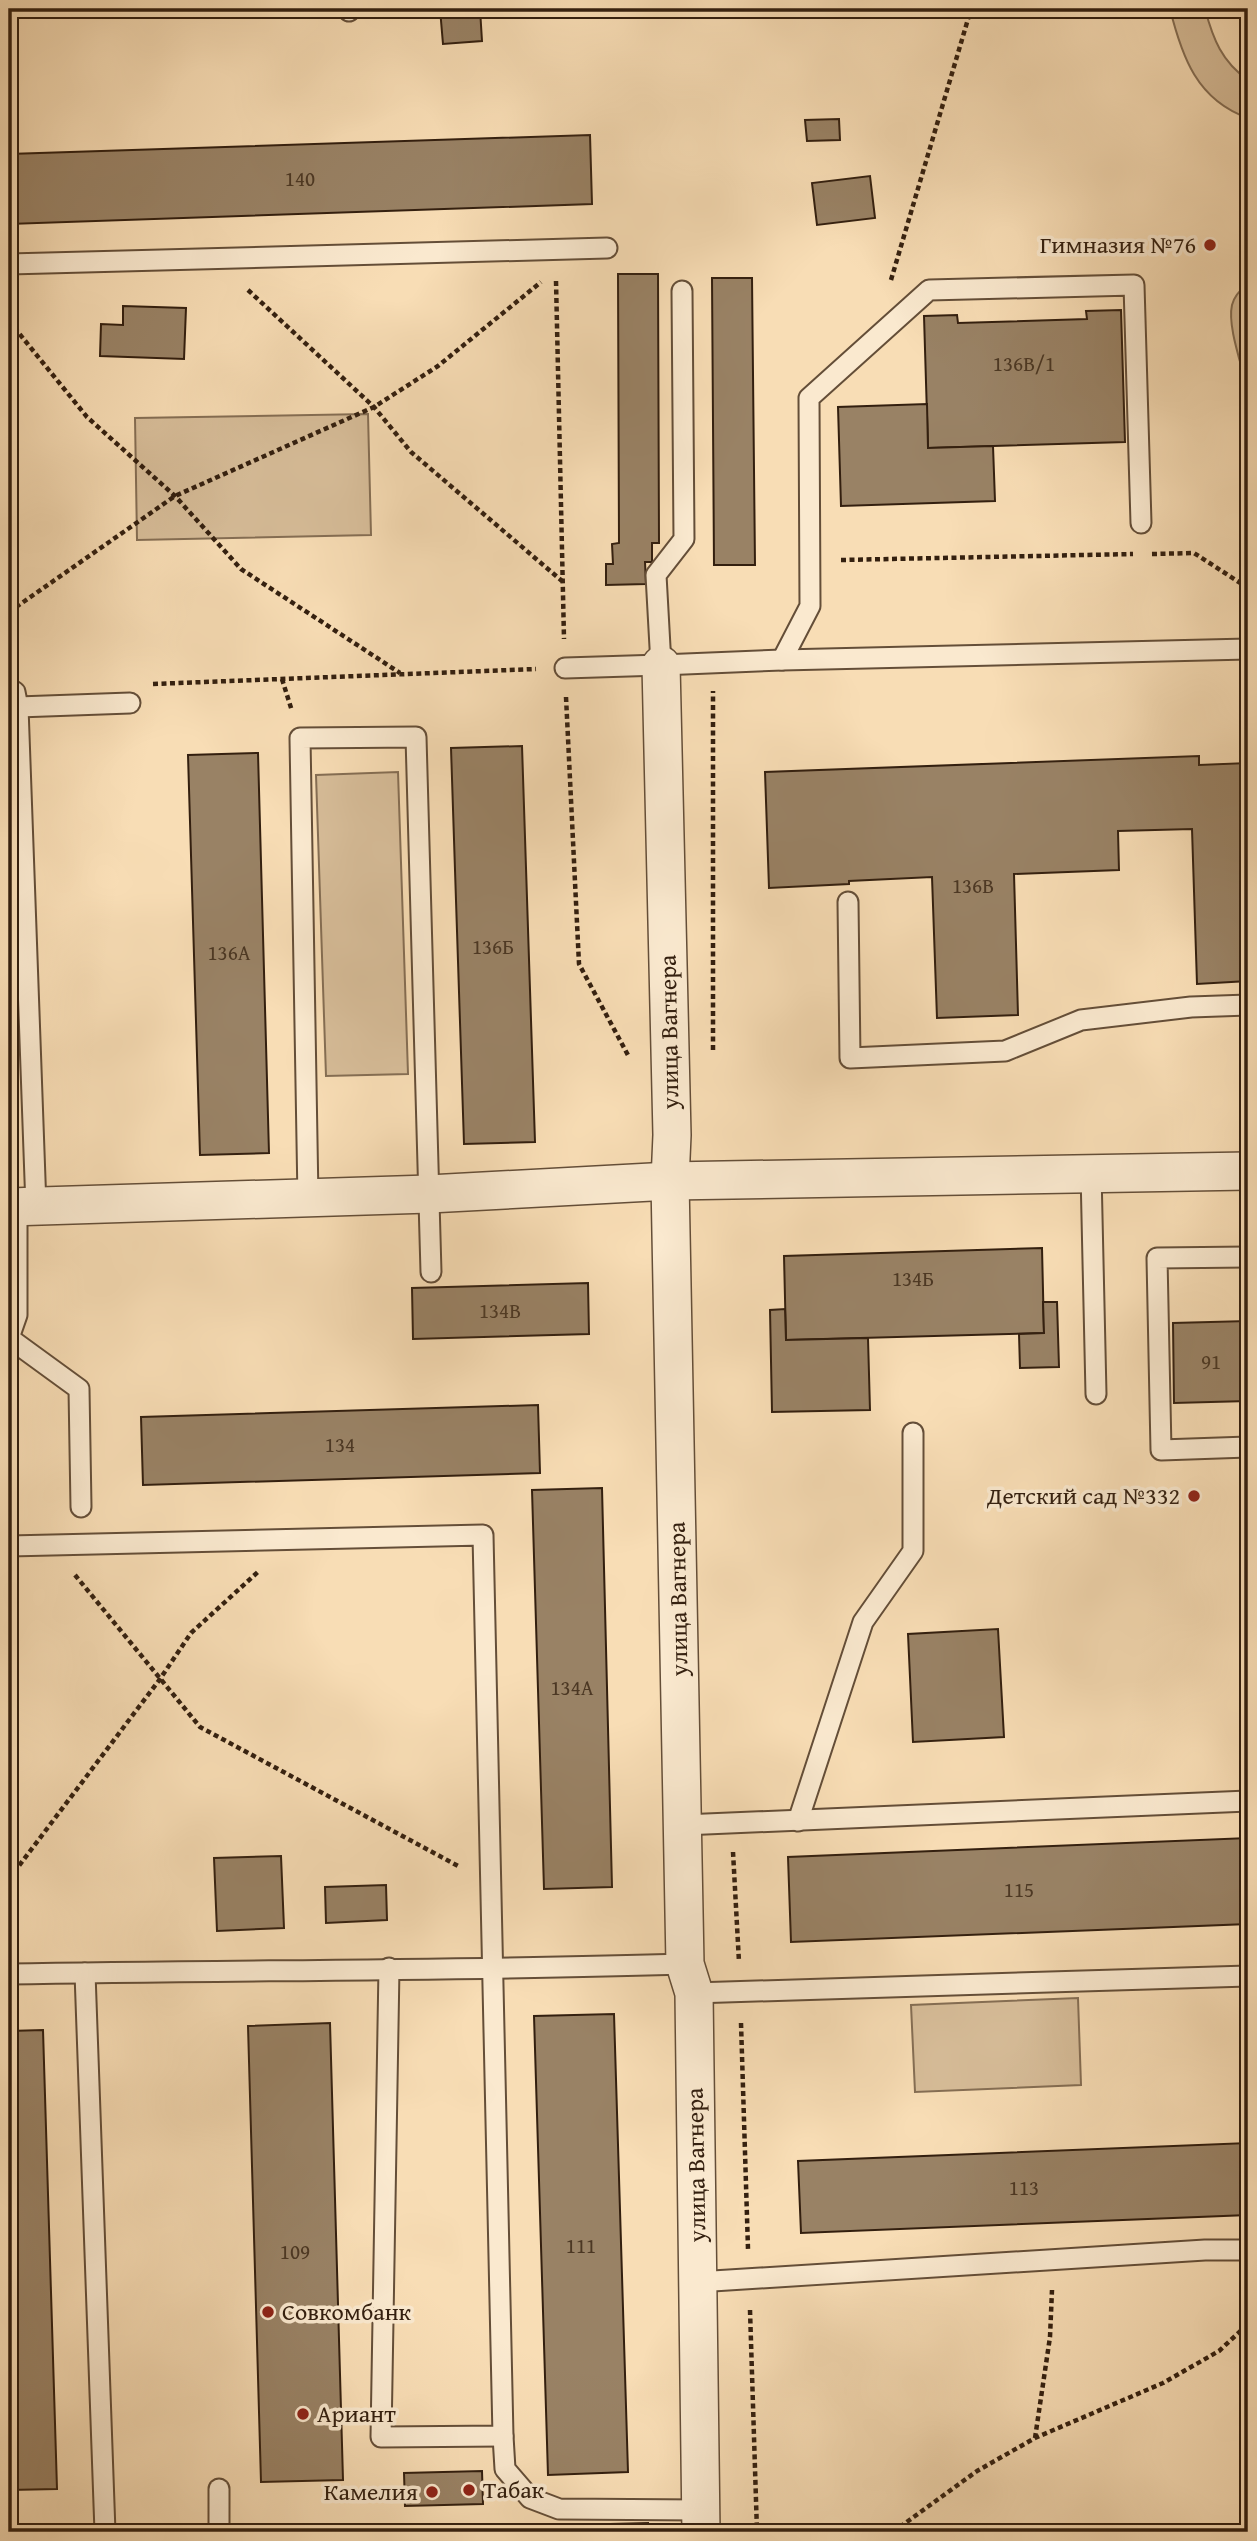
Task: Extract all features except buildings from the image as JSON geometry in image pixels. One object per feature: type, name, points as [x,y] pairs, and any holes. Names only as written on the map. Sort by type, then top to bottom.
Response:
[{"type":"street","name":"улица Вагнера","points":[[661,665],[683,1825],[690,1978],[701,2521]]},
{"type":"street","points":[[20,1207],[429,1194],[670,1181],[1248,1171]]},
{"type":"lane","points":[[9,264],[607,248]]},
{"type":"lane","points":[[782,660],[810,606],[809,398],[929,290],[1134,285],[1141,523]]},
{"type":"lane","points":[[661,665],[656,575],[684,538],[682,291]]},
{"type":"lane","points":[[565,668],[1248,649]]},
{"type":"lane","points":[[9,688],[15,692],[18,707],[20,1207],[17,1315],[9,1338],[79,1389],[81,1507]]},
{"type":"lane","points":[[18,707],[130,703]]},
{"type":"lane","points":[[308,1198],[300,738],[416,737],[431,1272]]},
{"type":"lane","points":[[848,902],[850,1058],[1005,1051],[1081,1020],[1191,1007],[1248,1005]]},
{"type":"lane","points":[[1091,1172],[1096,1394]]},
{"type":"lane","points":[[1248,1257],[1157,1258],[1161,1450],[1248,1447]]},
{"type":"lane","points":[[798,1821],[863,1622],[913,1551],[913,1433]]},
{"type":"lane","points":[[9,1546],[483,1535],[505,2469],[530,2498],[559,2509],[701,2521]]},
{"type":"lane","points":[[683,1825],[1248,1801]]},
{"type":"lane","points":[[389,1969],[382,2437],[503,2436]]},
{"type":"lane","points":[[9,1974],[492,1970],[690,1978],[740,1992],[1248,1976]]},
{"type":"lane","points":[[85,1973],[105,2532]]},
{"type":"lane","points":[[697,2282],[1248,2250]]},
{"type":"lane","points":[[219,2489],[219,2532]]},
{"type":"path","points":[[214,258],[374,407],[411,452],[562,581]]},
{"type":"path","points":[[9,612],[174,496],[374,407],[438,366],[545,279]]},
{"type":"path","points":[[9,321],[87,417],[174,496],[241,569],[400,673]]},
{"type":"path","points":[[810,560],[1194,553],[1248,588]]},
{"type":"path","points":[[713,663],[713,1055]]},
{"type":"path","points":[[130,703],[132,684],[565,668]]},
{"type":"path","points":[[9,1879],[160,1679],[191,1633],[293,1539]]},
{"type":"path","points":[[50,1546],[200,1727],[491,1884]]},
{"type":"path","points":[[724,1824],[733,1851],[740,1992],[757,2532]]},
{"type":"path","points":[[1035,2438],[1050,2337],[1053,2260]]},
{"type":"path","points":[[893,2532],[977,2471],[1035,2438],[1163,2383],[1219,2351],[1248,2324]]},
{"type":"shaded area","points":[[1170,9],[1205,9],[1211,30],[1225,58],[1248,80],[1248,118],[1216,100],[1194,75],[1180,44]]},
{"type":"shaded area","points":[[1248,283],[1248,392],[1231,314],[1234,299]]},
{"type":"shaded area","points":[[368,414],[371,535],[137,540],[135,418]]},
{"type":"shaded area","points":[[398,772],[408,1074],[326,1076],[316,775]]},
{"type":"shaded area","points":[[1078,1998],[1081,2085],[915,2092],[911,2005]]},
{"type":"place","name":"Гимназия №76","points":[[1210,245]]},
{"type":"place","name":"Детский cад №332","points":[[1194,1496]]},
{"type":"place","name":"Совкомбанк","points":[[268,2312]]},
{"type":"place","name":"Ариант","points":[[303,2414]]},
{"type":"place","name":"Табак","points":[[469,2490]]},
{"type":"place","name":"Камелия","points":[[432,2492]]}]
